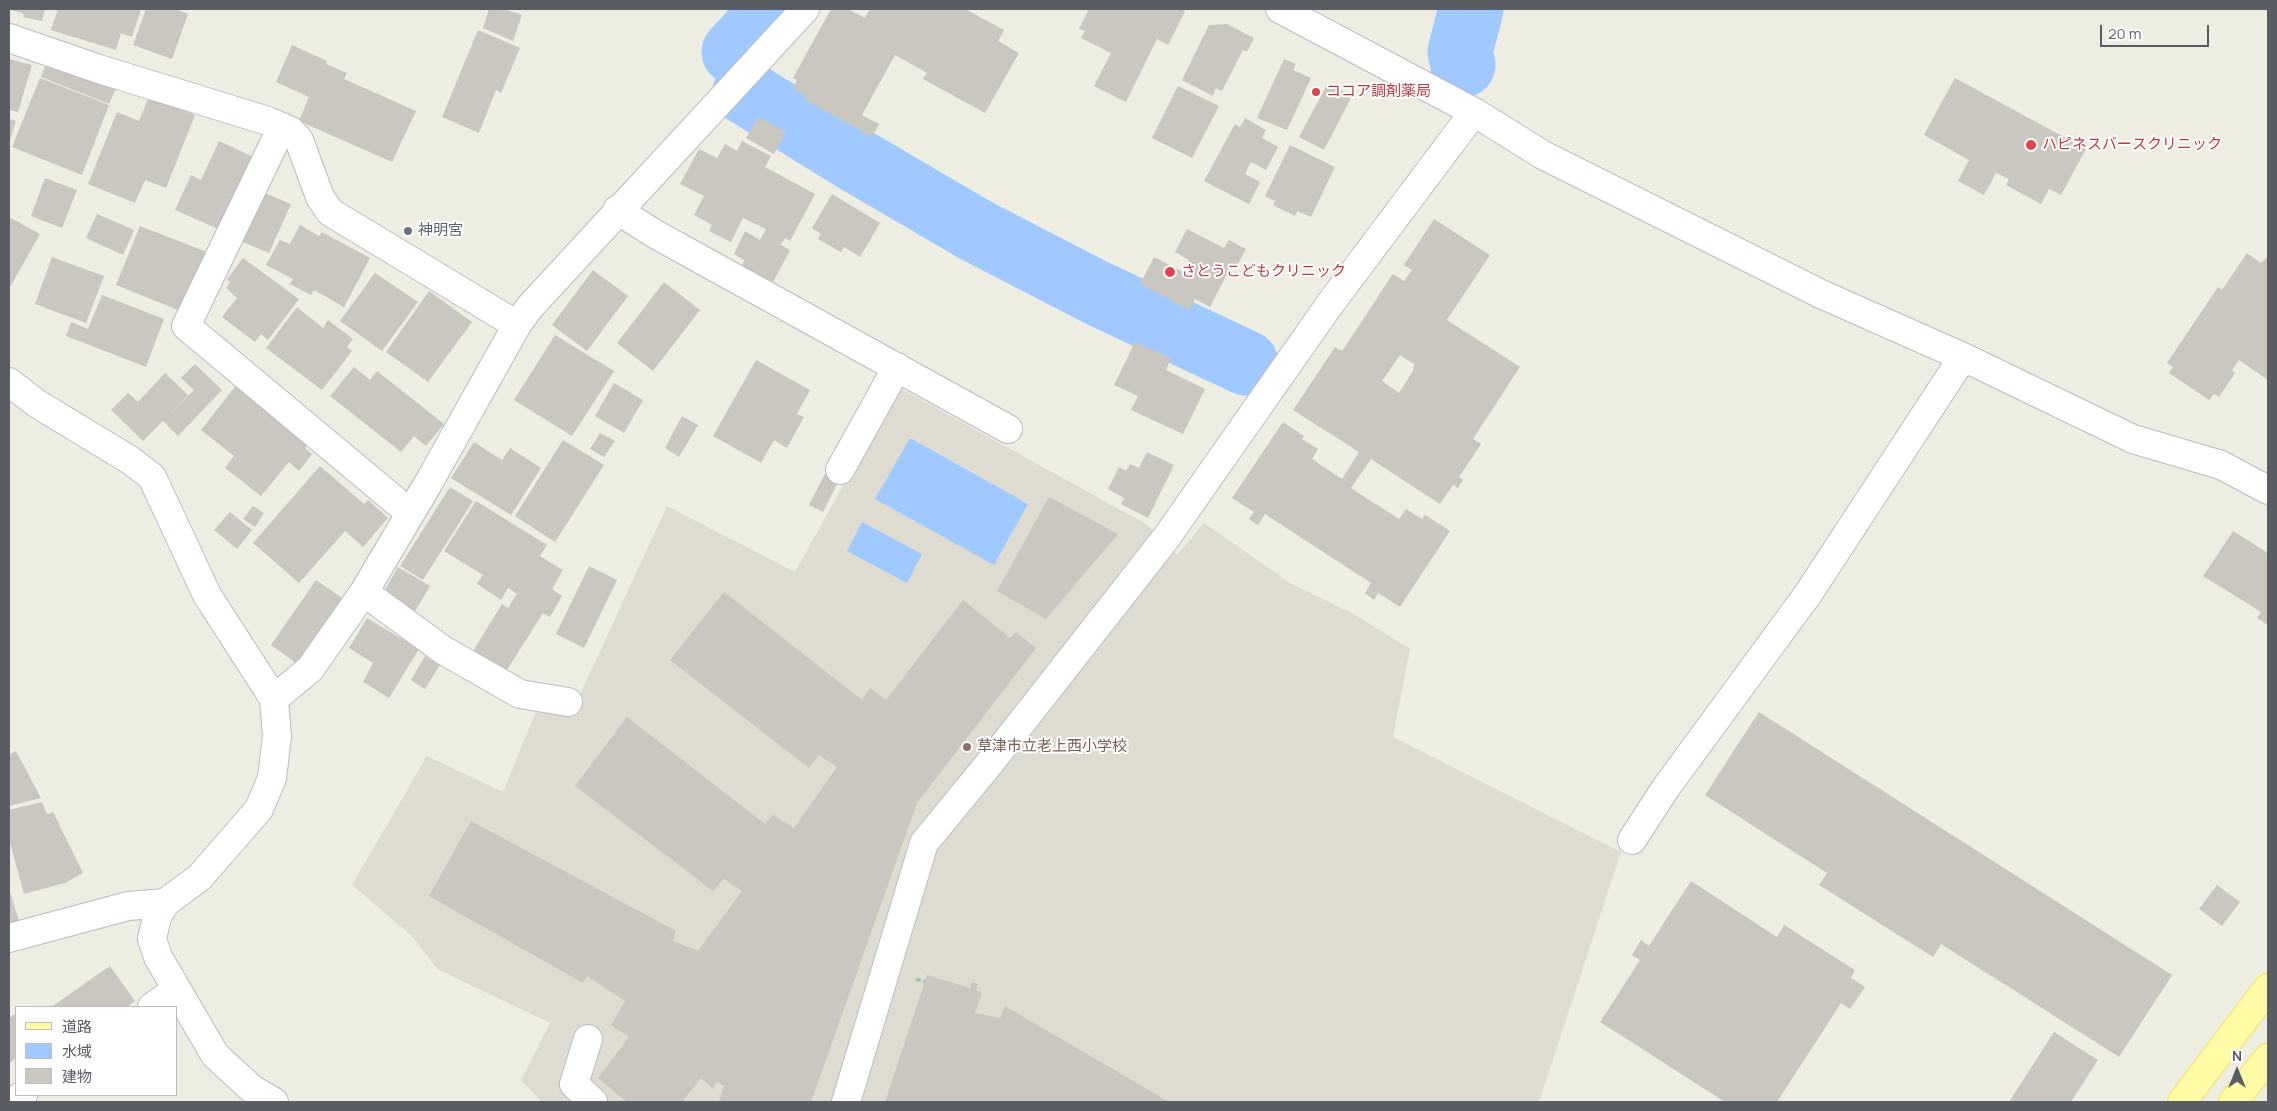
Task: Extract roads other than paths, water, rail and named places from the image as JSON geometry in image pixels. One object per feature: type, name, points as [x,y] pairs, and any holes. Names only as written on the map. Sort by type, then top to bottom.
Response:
[{"type":"main road","points":[[2182,1102],[2268,988]]},
{"type":"main road","points":[[2233,1102],[2268,1058]]},
{"type":"street","points":[[274,699],[310,669],[364,592],[517,325],[529,308],[805,9]]},
{"type":"street","points":[[1280,9],[1474,112],[1543,155],[1821,294],[1963,357],[2133,439],[2221,465],[2268,490]]},
{"type":"street","points":[[9,38],[291,131],[299,140],[320,197],[330,212],[517,325]]},
{"type":"street","points":[[846,1102],[924,843],[989,764],[1166,538],[1330,304],[1474,112]]},
{"type":"street","points":[[282,128],[186,326],[410,513]]},
{"type":"street","points":[[618,210],[655,234],[1008,429]]},
{"type":"street","points":[[1632,840],[1671,782],[1808,594],[1963,357]]},
{"type":"street","points":[[840,470],[897,368]]},
{"type":"street","points":[[9,382],[36,403],[130,460],[152,477],[207,595],[274,699],[276,745],[272,778],[259,809],[200,877],[165,903],[157,917],[152,939],[158,957],[215,1055],[252,1089],[274,1102]]},
{"type":"street","points":[[364,592],[443,650],[520,694],[568,702]]},
{"type":"street","points":[[9,938],[128,906],[165,903]]},
{"type":"street","points":[[153,1006],[176,990]]},
{"type":"street","points":[[588,1039],[574,1084],[593,1102]]},
{"type":"water","points":[[910,438],[1028,504],[994,565],[875,499]]},
{"type":"water","points":[[862,522],[922,554],[907,583],[847,551]]},
{"type":"waterway","points":[[734,52],[773,9]]},
{"type":"waterway","points":[[1463,65],[1460,52],[1471,9]]},
{"type":"waterway","points":[[745,92],[977,231],[1097,293],[1246,363]]},
{"type":"place","name":"ココア調剤薬局","points":[[1316,92]]},
{"type":"place","name":"ハピネスバースクリニック","points":[[2031,145]]},
{"type":"place","name":"神明宮","points":[[408,231]]},
{"type":"place","name":"さとうこどもクリニック","points":[[1170,272]]},
{"type":"place","name":"草津市立老上西小学校","points":[[967,747]]}]
